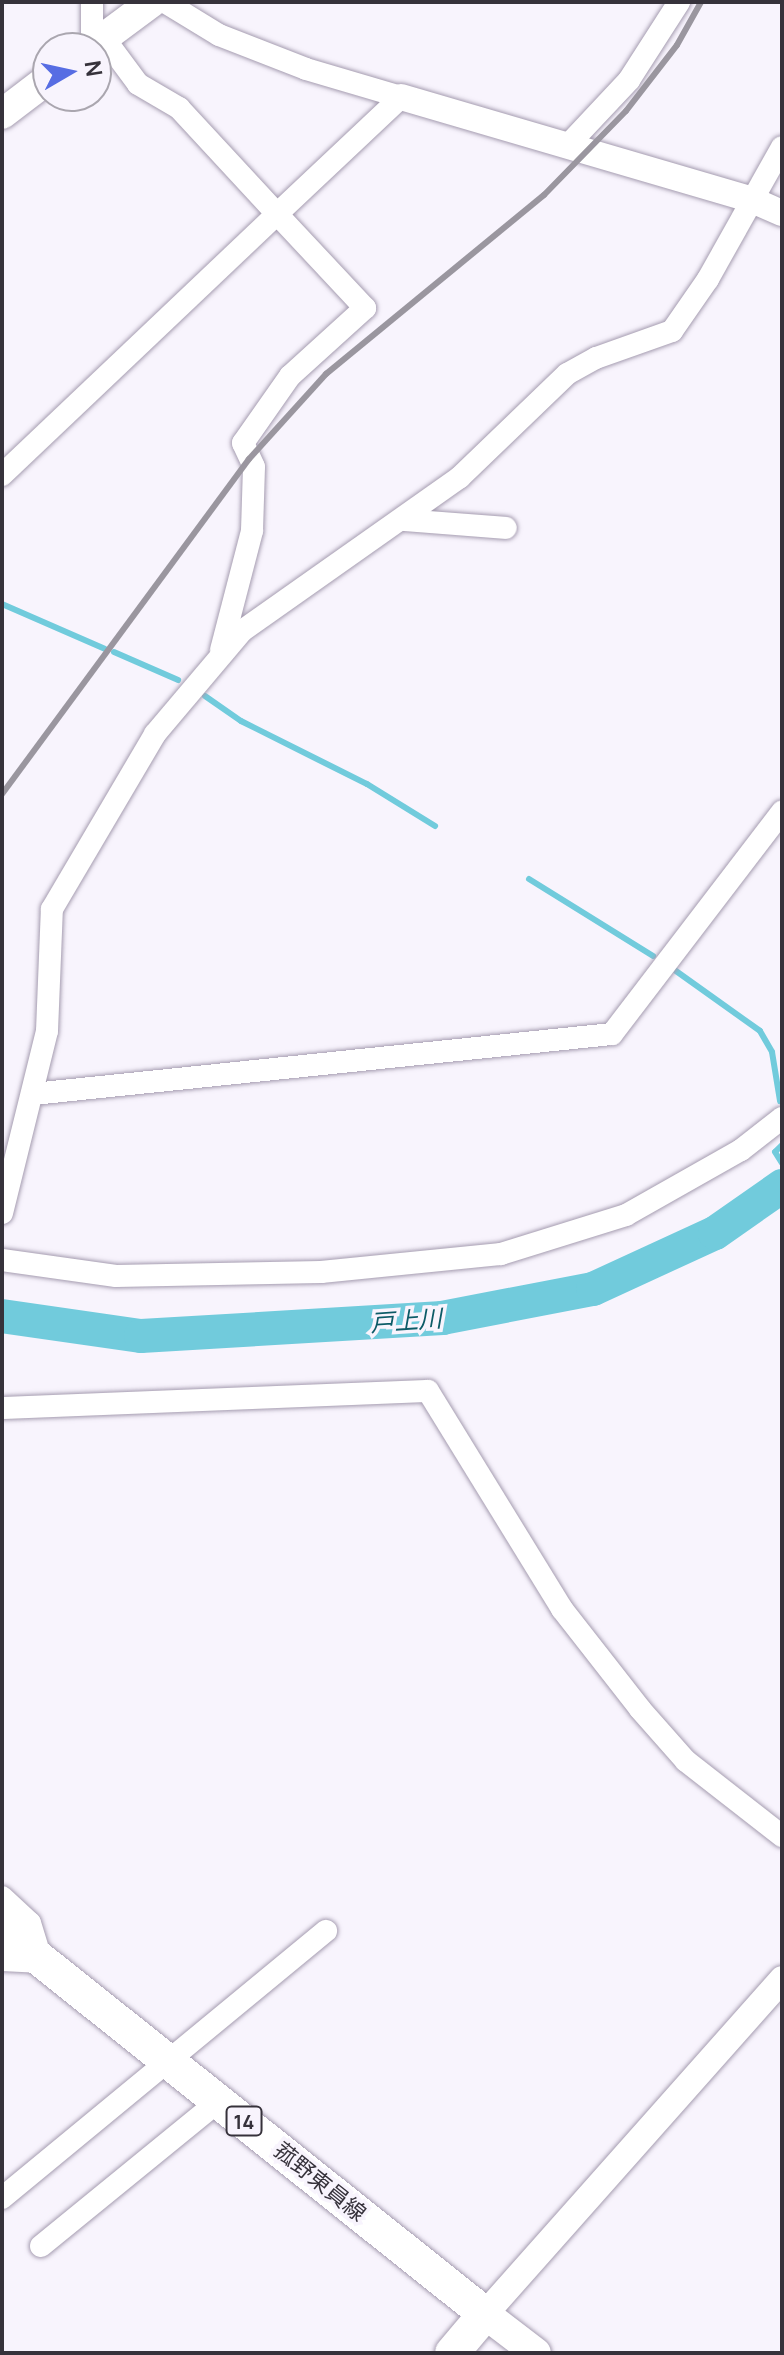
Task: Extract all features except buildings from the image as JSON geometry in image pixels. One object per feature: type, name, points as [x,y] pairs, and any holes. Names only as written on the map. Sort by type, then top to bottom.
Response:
[{"type":"main road","points":[[111,32],[152,2]]},
{"type":"main road","points":[[2,114],[32,91]]},
{"type":"main road","name":"菰野東員線","points":[[2,1929],[169,2059],[485,2314]]},
{"type":"main road","points":[[452,2353],[485,2314],[536,2353]]},
{"type":"street","points":[[92,2],[94,32]]},
{"type":"street","points":[[165,2],[219,35],[306,69],[569,144],[750,199],[782,213]]},
{"type":"street","points":[[569,144],[629,80],[679,2]]},
{"type":"street","points":[[112,60],[138,84],[179,108],[365,308],[290,376],[243,443],[254,467],[252,531],[221,650]]},
{"type":"street","points":[[2,475],[401,97]]},
{"type":"street","points":[[2,1213],[33,1094],[52,1002],[48,931],[56,897],[155,734],[221,650],[459,478],[567,374],[596,358],[672,331],[708,279],[750,199],[782,147]]},
{"type":"street","points":[[403,520],[506,528]]},
{"type":"street","points":[[33,1094],[612,1034],[782,812]]},
{"type":"street","points":[[2,1260],[116,1276],[321,1272],[501,1254],[626,1215],[741,1150],[782,1118]]},
{"type":"street","points":[[2,1408],[428,1391],[562,1609],[640,1709],[686,1761],[782,1836]]},
{"type":"street","points":[[2,1897],[30,1923],[42,1962],[2,1960]]},
{"type":"street","points":[[2,2198],[326,1931]]},
{"type":"street","points":[[485,2314],[777,1995]]},
{"type":"street","points":[[41,2246],[219,2101]]},
{"type":"waterway","points":[[2,604],[105,649]]},
{"type":"waterway","points":[[114,652],[178,680]]},
{"type":"waterway","points":[[205,696],[241,721],[367,784],[435,826]]},
{"type":"waterway","points":[[529,879],[653,956]]},
{"type":"waterway","points":[[676,971],[760,1031],[772,1052],[780,1101]]},
{"type":"waterway","points":[[781,1146],[775,1152],[782,1163]]},
{"type":"waterway","name":"戸上川","points":[[2,1316],[141,1336],[442,1318],[593,1289],[715,1233],[782,1186]]},
{"type":"railway","points":[[2,794],[249,459],[326,374],[544,195],[626,111],[677,45],[701,2]]}]
